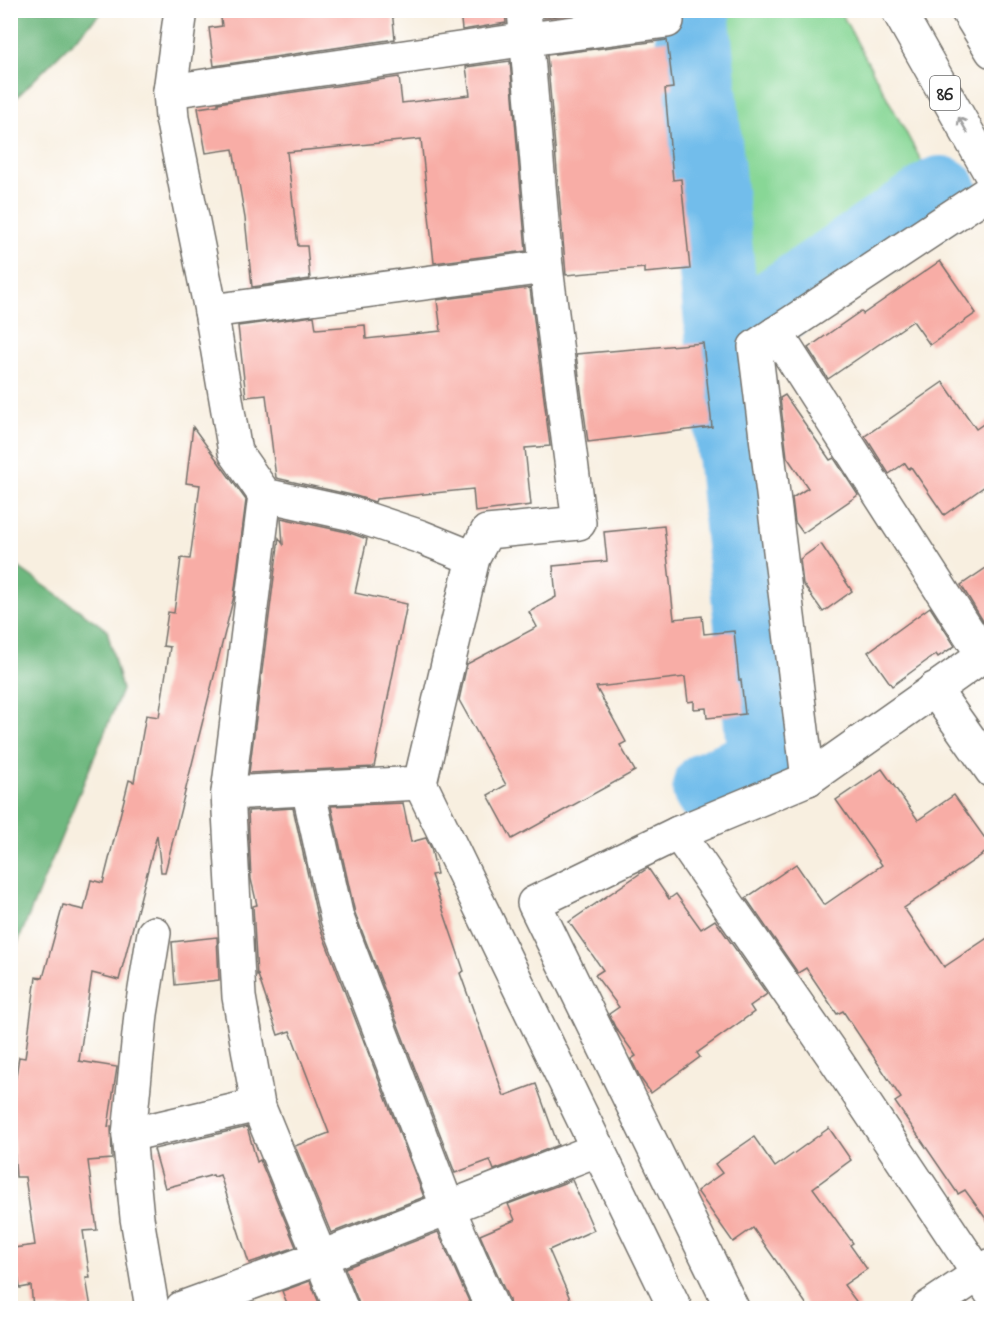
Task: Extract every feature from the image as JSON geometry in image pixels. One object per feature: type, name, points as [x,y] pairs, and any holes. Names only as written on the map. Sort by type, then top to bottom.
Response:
[{"type":"street","points":[[181,10],[170,91],[172,118],[211,312],[235,452],[265,495],[228,793],[239,997],[258,1105],[341,1308]]},
{"type":"street","name":"86","points":[[898,10],[992,176]]},
{"type":"street","points":[[968,10],[992,51]]},
{"type":"street","points":[[170,91],[526,25],[667,21]]},
{"type":"street","points":[[526,25],[546,267],[579,523],[487,532],[473,558],[420,783],[675,1308]]},
{"type":"street","points":[[808,779],[755,347],[992,190]]},
{"type":"street","points":[[211,312],[546,267]]},
{"type":"street","points":[[732,1308],[534,903],[678,833],[808,779],[987,652],[776,333]]},
{"type":"street","points":[[265,495],[352,513],[473,558]]},
{"type":"street","points":[[934,688],[992,771]]},
{"type":"street","points":[[228,793],[420,783]]},
{"type":"street","points":[[308,789],[337,918],[447,1208],[492,1308]]},
{"type":"street","points":[[678,833],[987,1278],[928,1308]]},
{"type":"street","points":[[152,1308],[137,1218],[129,1135],[141,1014],[154,933]]},
{"type":"street","points":[[129,1135],[258,1105]]},
{"type":"street","points":[[182,1308],[319,1258],[599,1149]]},
{"type":"green space","points":[[10,11],[103,11],[11,103]]},
{"type":"green space","points":[[713,11],[840,11],[929,175],[765,289],[743,286]]},
{"type":"green space","points":[[11,562],[107,630],[122,690],[11,959]]},
{"type":"building","points":[[220,10],[392,10],[395,39],[214,66],[209,28],[222,26]]},
{"type":"building","points":[[460,10],[505,10],[506,23],[462,30]]},
{"type":"building","points":[[543,10],[602,10],[544,18]]},
{"type":"building","points":[[667,40],[673,88],[665,89],[673,180],[681,179],[690,269],[644,273],[644,268],[566,275],[547,55]]},
{"type":"building","points":[[510,61],[526,251],[434,263],[421,139],[287,152],[298,246],[307,246],[310,279],[252,287],[245,218],[233,149],[206,153],[198,108],[218,105],[218,103],[399,77],[402,103],[470,95],[466,67]]},
{"type":"building","points":[[940,261],[976,313],[930,345],[913,321],[828,379],[808,348],[861,311],[863,314]]},
{"type":"building","points":[[530,288],[550,446],[525,448],[531,505],[475,512],[473,489],[376,499],[375,502],[276,478],[266,395],[246,397],[238,326],[314,316],[316,329],[365,325],[366,339],[441,331],[437,300]]},
{"type":"building","points":[[703,343],[712,427],[588,442],[576,354]]},
{"type":"building","points":[[943,382],[976,429],[992,418],[992,481],[944,515],[911,467],[909,469],[905,463],[889,474],[865,436]]},
{"type":"building","points":[[785,395],[830,460],[834,458],[858,495],[803,533],[795,522],[792,498],[808,488],[787,457],[780,398]]},
{"type":"building","points":[[193,427],[246,500],[234,596],[165,872],[161,872],[157,835],[119,980],[92,973],[79,1061],[117,1067],[108,1127],[111,1126],[112,1159],[88,1161],[97,1230],[83,1231],[90,1278],[86,1278],[91,1308],[33,1308],[31,1286],[20,1288],[14,1248],[35,1245],[25,1177],[16,1177],[11,1107],[19,1057],[25,1058],[36,977],[43,978],[63,905],[84,910],[91,880],[103,883],[129,780],[134,782],[146,715],[159,717],[170,647],[163,646],[168,612],[174,613],[181,558],[190,559],[200,485],[186,483]]},
{"type":"building","points":[[281,518],[347,532],[367,539],[355,593],[407,604],[374,767],[249,773],[279,538],[283,544]]},
{"type":"building","points":[[664,526],[674,619],[702,616],[704,634],[734,631],[745,714],[707,718],[706,708],[694,709],[694,701],[688,702],[685,677],[596,687],[626,742],[620,745],[635,771],[512,839],[488,795],[506,785],[459,700],[467,664],[537,627],[529,612],[556,597],[553,566],[607,561],[604,532]]},
{"type":"building","points":[[821,544],[852,591],[823,612],[803,584],[800,559]]},
{"type":"building","points":[[992,564],[992,622],[986,626],[961,585]]},
{"type":"building","points":[[930,607],[955,646],[938,657],[936,654],[892,686],[868,652]]},
{"type":"building","points":[[882,769],[918,820],[954,795],[992,848],[904,908],[944,967],[992,935],[992,1227],[965,1190],[958,1194],[895,1102],[901,1098],[843,1011],[837,1014],[806,968],[798,973],[746,898],[796,864],[824,905],[882,865],[836,800]]},
{"type":"building","points":[[403,803],[411,842],[426,838],[431,848],[437,874],[431,875],[464,971],[460,973],[504,1096],[536,1084],[558,1145],[494,1170],[490,1160],[455,1173],[355,913],[331,806]]},
{"type":"building","points":[[293,808],[319,925],[424,1197],[331,1233],[295,1146],[329,1133],[290,1031],[278,1035],[257,976],[253,906],[257,905],[251,879],[248,811]]},
{"type":"building","points":[[648,868],[669,899],[676,894],[701,929],[715,920],[767,994],[750,1006],[754,1012],[697,1053],[700,1057],[651,1093],[631,1059],[636,1056],[615,1027],[609,1014],[619,1007],[595,975],[603,970],[569,922]]},
{"type":"building","points":[[217,937],[219,980],[175,985],[172,942]]},
{"type":"building","points":[[247,1127],[257,1162],[260,1160],[296,1247],[249,1263],[220,1175],[165,1188],[154,1149]]},
{"type":"building","points":[[829,1128],[851,1160],[813,1188],[853,1243],[850,1245],[867,1269],[844,1285],[861,1308],[809,1308],[753,1228],[733,1242],[697,1191],[722,1173],[715,1164],[754,1137],[775,1167]]},
{"type":"building","points":[[572,1180],[594,1230],[549,1250],[574,1308],[510,1308],[509,1300],[480,1235],[515,1220],[508,1204]]},
{"type":"building","points":[[438,1232],[472,1308],[359,1308],[345,1268]]},
{"type":"building","points":[[310,1281],[321,1308],[289,1308],[282,1291]]},
{"type":"waterway","points":[[691,10],[765,755],[760,766],[710,788]]},
{"type":"waterway","points":[[723,327],[768,311],[941,194]]}]
